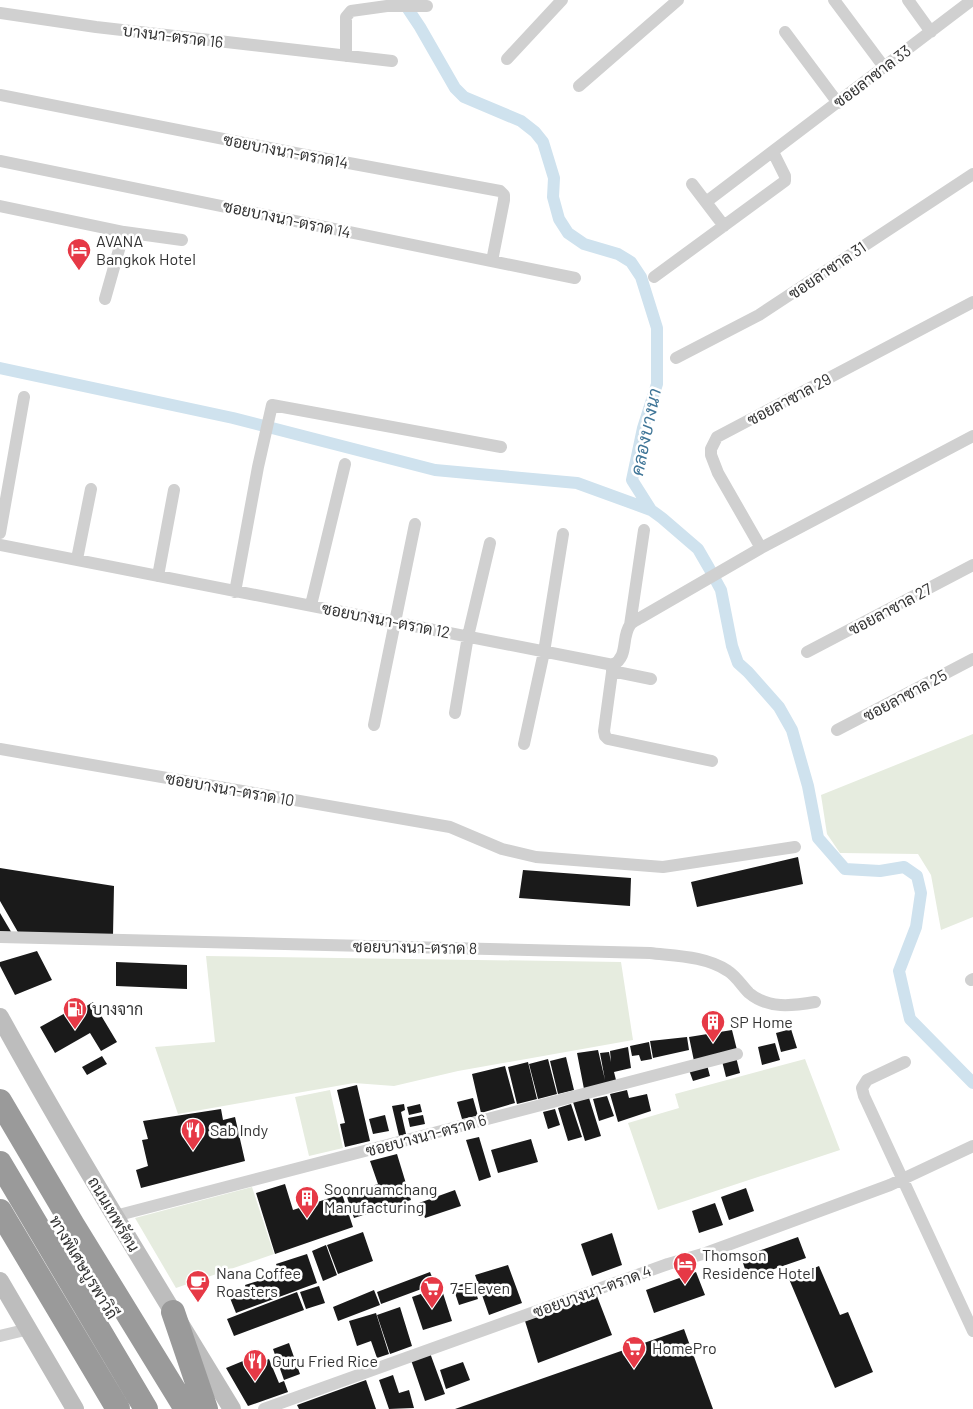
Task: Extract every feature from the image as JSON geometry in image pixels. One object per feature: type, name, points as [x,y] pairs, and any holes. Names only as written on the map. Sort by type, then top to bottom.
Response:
[{"type":"highway","points":[[0,1101],[73,1225],[186,1409]]},
{"type":"highway","name":"ทางพิเศษบูรพาวิถี","points":[[0,1125],[169,1409]]},
{"type":"highway","name":"ทางพิเศษบูรพาวิถี","points":[[0,1163],[146,1409]]},
{"type":"highway","points":[[0,1211],[118,1409]]},
{"type":"highway","points":[[173,1312],[206,1409]]},
{"type":"main road","name":"ถนนเทพรัตน","points":[[0,1017],[34,1079],[115,1216],[232,1409]]},
{"type":"main road","points":[[0,1033],[34,1079]]},
{"type":"main road","points":[[0,1281],[75,1409]]},
{"type":"street","points":[[507,58],[562,0]]},
{"type":"street","points":[[578,86],[678,0]]},
{"type":"street","points":[[834,0],[884,67]]},
{"type":"street","points":[[908,0],[930,32]]},
{"type":"street","name":"ซอยลาซาล 33","points":[[706,202],[972,0]]},
{"type":"street","points":[[346,56],[346,17],[348,13],[353,10],[387,6],[427,6]]},
{"type":"street","name":"บางนา-ตราด 16","points":[[0,13],[96,28],[392,61]]},
{"type":"street","points":[[785,32],[838,103]]},
{"type":"street","name":"ซอยบางนา-ตราด14","points":[[0,95],[500,191],[504,195],[504,200],[492,261]]},
{"type":"street","points":[[654,276],[784,181],[785,176],[772,152]]},
{"type":"street","name":"ซอยบางนา-ตราด 14","points":[[0,161],[575,278]]},
{"type":"street","name":"ซอยลาซาล 31","points":[[676,358],[759,315],[973,174]]},
{"type":"street","points":[[692,184],[724,226]]},
{"type":"street","points":[[0,206],[124,232],[182,240]]},
{"type":"street","points":[[105,299],[124,232]]},
{"type":"street","name":"ซอยลาซาล 29","points":[[761,548],[718,472],[711,455],[711,449],[717,437],[973,302]]},
{"type":"street","points":[[0,533],[24,397]]},
{"type":"street","points":[[235,592],[272,405],[501,447]]},
{"type":"street","points":[[630,625],[761,548],[973,436]]},
{"type":"street","points":[[310,605],[345,464]]},
{"type":"street","points":[[77,559],[92,489]]},
{"type":"street","points":[[158,576],[174,490]]},
{"type":"street","points":[[374,725],[416,524]]},
{"type":"street","points":[[644,530],[630,625],[621,659],[613,668],[604,731],[605,736],[608,739],[712,761]]},
{"type":"street","points":[[524,744],[544,652],[563,534]]},
{"type":"street","points":[[455,713],[468,636],[490,542]]},
{"type":"street","name":"ซอยบางนา-ตราด 12","points":[[0,545],[468,636],[651,678]]},
{"type":"street","name":"ซอยลาซาล 27","points":[[807,652],[973,566]]},
{"type":"street","name":"ซอยลาซาล 25","points":[[837,730],[973,659]]},
{"type":"street","name":"ซอยบางนา-ตราด 10","points":[[0,749],[440,825],[460,831],[502,849],[536,856],[663,867],[795,847]]},
{"type":"street","name":"ซอยบางนา-ตราด 8","points":[[0,937],[650,953],[684,956],[715,964],[728,971],[759,1000],[770,1004],[786,1006],[815,1002]]},
{"type":"street","name":"ซอยบางนา-ตราด 6","points":[[115,1216],[737,1054]]},
{"type":"street","points":[[905,1062],[867,1080],[862,1088],[864,1096],[973,1331]]},
{"type":"street","name":"ซอยบางนา-ตราด 4","points":[[264,1409],[668,1264],[706,1253],[903,1180],[973,1146]]},
{"type":"street","points":[[0,1336],[29,1329]]},
{"type":"shaded area","points":[[973,734],[973,917],[941,930],[931,875],[918,854],[840,853],[827,834],[821,795]]},
{"type":"shaded area","points":[[206,956],[621,962],[633,1040],[458,1071],[394,1086],[354,1083],[178,1114],[155,1047],[215,1042]]},
{"type":"shaded area","points":[[805,1059],[840,1150],[658,1210],[628,1123],[679,1108],[675,1094]]},
{"type":"shaded area","points":[[330,1090],[343,1148],[309,1156],[295,1097]]},
{"type":"shaded area","points":[[252,1187],[274,1254],[176,1288],[135,1218]]},
{"type":"building","points":[[798,857],[803,884],[697,907],[691,882]]},
{"type":"building","points":[[0,868],[114,886],[113,935],[19,934],[0,901]]},
{"type":"building","points":[[523,870],[631,878],[630,906],[519,898]]},
{"type":"building","points":[[0,913],[13,935],[0,934]]},
{"type":"building","points":[[37,951],[52,980],[15,995],[0,966],[0,962]]},
{"type":"building","points":[[116,962],[187,965],[187,989],[116,986]]},
{"type":"building","name":"บางจาก","points":[[93,1002],[117,1042],[101,1051],[90,1033],[55,1053],[40,1027],[78,1006],[80,1010]]},
{"type":"building","points":[[791,1029],[797,1048],[781,1052],[776,1033]]},
{"type":"building","name":"SP Home","points":[[732,1030],[737,1050],[694,1061],[689,1037]]},
{"type":"building","points":[[687,1037],[689,1050],[653,1058],[650,1041]]},
{"type":"building","points":[[649,1042],[652,1059],[641,1061],[639,1055],[632,1056],[630,1046]]},
{"type":"building","points":[[775,1043],[780,1060],[762,1065],[758,1047]]},
{"type":"building","points":[[628,1047],[631,1068],[614,1072],[616,1080],[584,1089],[577,1053],[598,1050],[605,1080],[600,1053],[609,1052],[611,1062],[610,1051]]},
{"type":"building","points":[[102,1056],[107,1064],[87,1075],[82,1067]]},
{"type":"building","points":[[566,1057],[574,1090],[558,1094],[550,1061]]},
{"type":"building","points":[[736,1057],[740,1073],[726,1077],[722,1061]]},
{"type":"building","points":[[548,1059],[557,1094],[538,1099],[529,1064]]},
{"type":"building","points":[[528,1062],[537,1099],[517,1104],[508,1067]]},
{"type":"building","points":[[707,1065],[710,1076],[693,1081],[689,1070]]},
{"type":"building","points":[[505,1066],[515,1103],[481,1113],[472,1074]]},
{"type":"building","points":[[357,1085],[370,1141],[345,1147],[340,1124],[345,1123],[337,1090]]},
{"type":"building","points":[[627,1090],[629,1098],[647,1094],[651,1111],[618,1122],[610,1094]]},
{"type":"building","points":[[607,1096],[614,1116],[599,1121],[593,1099]]},
{"type":"building","points":[[473,1098],[478,1116],[462,1119],[457,1102]]},
{"type":"building","points":[[589,1098],[601,1136],[585,1141],[573,1102]]},
{"type":"building","points":[[404,1104],[405,1110],[401,1112],[406,1134],[399,1136],[392,1106]]},
{"type":"building","points":[[420,1104],[422,1112],[409,1115],[407,1107]]},
{"type":"building","points":[[571,1104],[582,1137],[568,1141],[558,1108]]},
{"type":"building","name":"Sab Indy","points":[[221,1109],[223,1120],[235,1117],[245,1161],[141,1188],[136,1170],[148,1166],[142,1140],[148,1139],[143,1121]]},
{"type":"building","points":[[555,1109],[560,1125],[548,1129],[543,1112]]},
{"type":"building","points":[[385,1115],[389,1131],[373,1134],[369,1119]]},
{"type":"building","points":[[423,1115],[425,1124],[410,1127],[408,1118]]},
{"type":"building","points":[[479,1137],[491,1177],[479,1181],[466,1140]]},
{"type":"building","points":[[531,1139],[538,1162],[498,1173],[491,1150]]},
{"type":"building","points":[[397,1154],[411,1200],[354,1218],[346,1194],[378,1184],[370,1161]]},
{"type":"building","name":"Soonruamchang Manufacturing","points":[[285,1184],[293,1210],[342,1194],[353,1227],[275,1254],[256,1193]]},
{"type":"building","points":[[746,1188],[754,1211],[729,1220],[721,1197]]},
{"type":"building","points":[[455,1190],[461,1206],[425,1218],[419,1203]]},
{"type":"building","points":[[715,1203],[723,1225],[699,1233],[692,1211]]},
{"type":"building","points":[[363,1232],[373,1261],[338,1274],[327,1245]]},
{"type":"building","points":[[612,1233],[622,1265],[592,1276],[581,1244]]},
{"type":"building","points":[[798,1237],[806,1258],[748,1278],[741,1257]]},
{"type":"building","points":[[326,1245],[337,1275],[323,1281],[312,1251]]},
{"type":"building","points":[[307,1254],[317,1283],[236,1313],[230,1298],[247,1292],[245,1285],[280,1274],[276,1264]]},
{"type":"building","points":[[508,1265],[522,1303],[489,1315],[475,1275]]},
{"type":"building","points":[[819,1266],[840,1315],[848,1312],[873,1372],[835,1388],[789,1279]]},
{"type":"building","points":[[430,1272],[435,1284],[381,1304],[377,1292]]},
{"type":"building","points":[[696,1272],[705,1295],[654,1313],[646,1290]]},
{"type":"building","points":[[472,1281],[478,1299],[459,1305],[453,1287]]},
{"type":"building","points":[[319,1286],[325,1303],[306,1309],[300,1292]]},
{"type":"building","name":"7-Eleven","points":[[441,1287],[452,1321],[423,1330],[412,1297]]},
{"type":"building","points":[[374,1290],[380,1305],[338,1321],[333,1307]]},
{"type":"building","points":[[297,1292],[304,1310],[234,1336],[227,1319]]},
{"type":"building","points":[[597,1296],[612,1335],[538,1363],[525,1321]]},
{"type":"building","points":[[400,1307],[412,1346],[390,1354],[377,1315]]},
{"type":"building","points":[[376,1313],[389,1354],[377,1358],[371,1341],[357,1346],[349,1321]]},
{"type":"building","name":"HomePro","points":[[684,1329],[713,1409],[455,1409]]},
{"type":"building","points":[[289,1343],[300,1374],[284,1380],[273,1349]]},
{"type":"building","points":[[430,1353],[445,1394],[425,1401],[411,1360]]},
{"type":"building","points":[[269,1359],[279,1383],[284,1381],[288,1392],[248,1406],[226,1368],[243,1361],[246,1368]]},
{"type":"building","points":[[463,1362],[470,1380],[446,1389],[440,1370]]},
{"type":"building","points":[[393,1375],[399,1393],[409,1390],[414,1408],[389,1409],[379,1380]]},
{"type":"building","points":[[366,1380],[376,1409],[299,1409],[297,1405]]},
{"type":"waterway","name":"คลองบางนา","points":[[404,0],[455,88],[464,97],[521,121],[535,132],[543,142],[554,178],[553,197],[559,219],[568,233],[584,244],[618,254],[631,262],[641,277],[657,328],[657,384],[643,428],[632,480],[651,510],[698,549],[721,590],[732,646],[738,663],[779,707],[792,730],[808,786],[818,838],[845,869],[880,871],[904,867],[917,876],[921,893],[916,927],[899,971],[910,1019],[973,1083]]},
{"type":"waterway","points":[[0,368],[233,418],[435,470],[577,483],[651,510]]},
{"type":"place","name":"AVANA Bangkok Hotel","points":[[79,271]]},
{"type":"place","name":"บางจาก","points":[[75,1030]]},
{"type":"place","name":"SP Home","points":[[713,1043]]},
{"type":"place","name":"Sab Indy","points":[[193,1151]]},
{"type":"place","name":"Soonruamchang Manufacturing","points":[[307,1219]]},
{"type":"place","name":"Thomson Residence Hotel","points":[[685,1285]]},
{"type":"place","name":"Nana Coffee Roasters","points":[[198,1303]]},
{"type":"place","name":"7-Eleven","points":[[432,1309]]},
{"type":"place","name":"HomePro","points":[[634,1369]]},
{"type":"place","name":"Guru Fried Rice","points":[[255,1382]]}]
